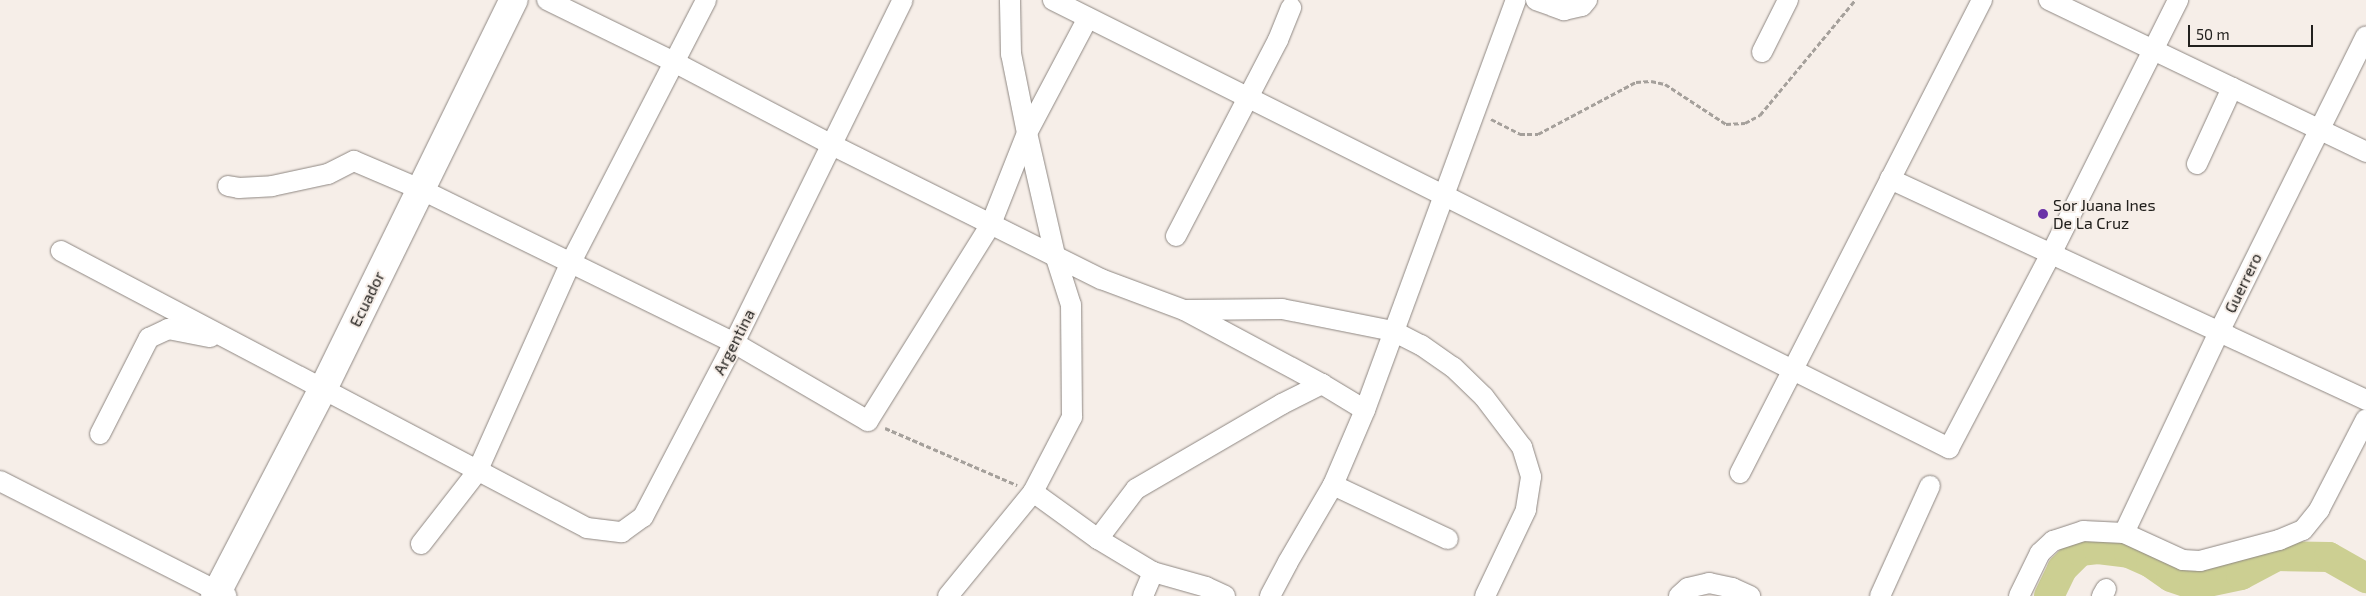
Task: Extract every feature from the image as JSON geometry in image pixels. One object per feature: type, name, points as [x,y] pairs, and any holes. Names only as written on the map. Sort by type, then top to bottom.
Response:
[{"type":"street","name":"Ecuador","points":[[220,594],[324,387],[409,211],[422,190],[514,0]]},
{"type":"street","points":[[547,0],[674,62],[832,144],[1101,279],[1184,310],[1322,384],[1365,410]]},
{"type":"street","points":[[421,544],[477,472],[570,264],[706,0]]},
{"type":"street","name":"Argentina","points":[[230,341],[324,387],[477,472],[587,528],[622,532],[643,517],[734,343],[903,0]]},
{"type":"street","points":[[948,596],[1033,492],[1072,417],[1072,305],[1054,255],[1027,133],[1011,54],[1010,0]]},
{"type":"street","points":[[1053,0],[1949,448],[2051,254],[2178,0]]},
{"type":"street","points":[[1270,596],[1333,485],[1365,410],[1516,0]]},
{"type":"street","points":[[1536,0],[1564,10],[1582,6],[1587,0]]},
{"type":"street","points":[[1762,52],[1788,0]]},
{"type":"street","points":[[1740,472],[1982,0]]},
{"type":"street","points":[[2050,0],[2366,152]]},
{"type":"street","points":[[1176,236],[1278,40],[1291,7]]},
{"type":"street","points":[[228,186],[239,188],[272,186],[328,174],[354,161],[422,190],[734,343],[868,421],[991,224],[1027,133],[1088,18]]},
{"type":"street","name":"Guerrero","points":[[2124,532],[2219,332],[2366,36]]},
{"type":"street","points":[[2197,164],[2232,88]]},
{"type":"street","points":[[1890,179],[2366,400]]},
{"type":"street","points":[[61,251],[230,341]]},
{"type":"street","points":[[1184,310],[1282,309],[1393,331],[1421,345],[1453,367],[1484,397],[1522,447],[1531,477],[1526,510],[1485,596]]},
{"type":"street","points":[[100,434],[149,338],[168,329],[230,341]]},
{"type":"street","points":[[1098,540],[1136,488],[1282,404],[1322,384]]},
{"type":"street","points":[[2019,596],[2040,553],[2053,541],[2083,531],[2124,532],[2183,560],[2200,560],[2279,540],[2303,530],[2319,510],[2366,419]]},
{"type":"street","points":[[0,481],[220,594]]},
{"type":"street","points":[[1333,485],[1448,539]]},
{"type":"street","points":[[1880,596],[1930,486]]},
{"type":"street","points":[[1033,492],[1098,540],[1153,572],[1206,587],[1225,596]]},
{"type":"street","points":[[1143,596],[1153,572]]},
{"type":"street","points":[[1679,596],[1688,588],[1709,583],[1732,588],[1750,596]]},
{"type":"path","points":[[1477,110],[1501,126],[1520,134],[1538,134],[1636,82],[1651,81],[1665,84],[1726,124],[1745,123],[1760,115],[1855,0]]},
{"type":"path","points":[[868,421],[1033,492]]},
{"type":"waterway","points":[[2049,596],[2062,569],[2080,551],[2098,549],[2129,553],[2151,563],[2171,577],[2194,585],[2241,575],[2276,556],[2329,557],[2366,578]]},
{"type":"place","name":"Sor Juana Ines De La Cruz","points":[[2043,214]]}]
